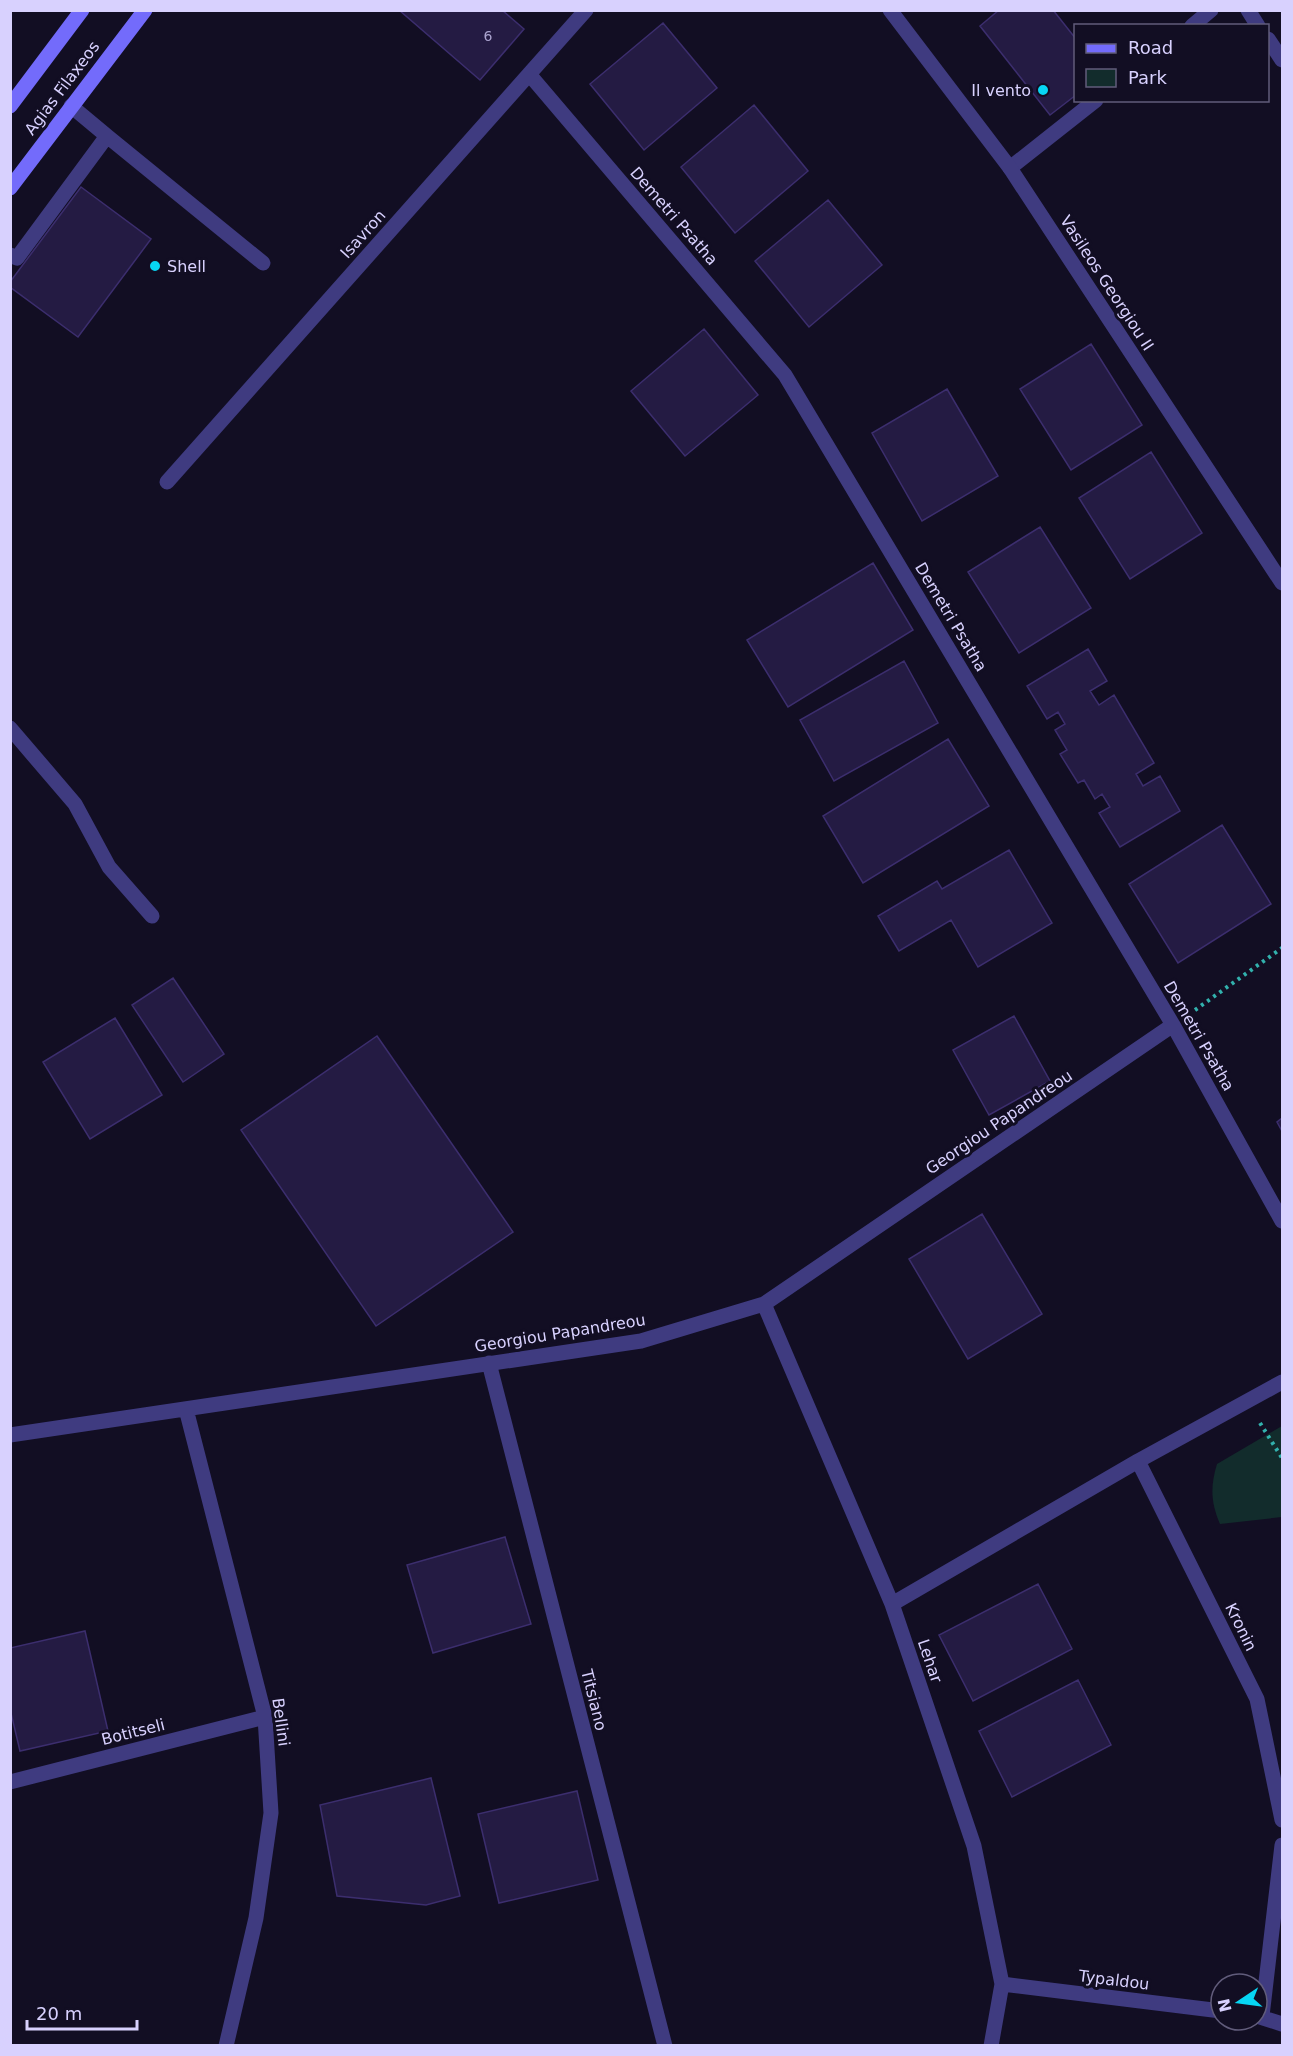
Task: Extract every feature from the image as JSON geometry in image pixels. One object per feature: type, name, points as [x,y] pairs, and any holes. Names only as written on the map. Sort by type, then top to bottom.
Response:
[{"type":"main road","name":"Agias Filaxeos","points":[[10,106],[82,10]]},
{"type":"main road","name":"Agias Filaxeos","points":[[10,188],[145,10]]},
{"type":"street","name":"Isavron","points":[[167,482],[586,10]]},
{"type":"street","name":"Vasileos Georgiou II","points":[[890,10],[1010,168],[1282,583]]},
{"type":"street","points":[[1194,24],[1211,10]]},
{"type":"street","points":[[1248,10],[1257,24]]},
{"type":"street","points":[[1269,40],[1282,60]]},
{"type":"street","name":"Demetri Psatha","points":[[529,74],[785,375],[1173,1025],[1282,1221]]},
{"type":"street","points":[[1010,168],[1093,102]]},
{"type":"street","points":[[71,106],[263,263]]},
{"type":"street","points":[[10,255],[17,258],[107,136]]},
{"type":"street","points":[[10,728],[75,804],[109,867],[152,916]]},
{"type":"street","name":"Georgiou Papandreou","points":[[10,1435],[640,1341],[764,1304],[1173,1025]]},
{"type":"street","name":"Lehar","points":[[764,1304],[892,1604],[974,1846],[1002,1984],[991,2046]]},
{"type":"street","name":"Titsiano","points":[[489,1363],[665,2046]]},
{"type":"street","points":[[892,1604],[1138,1461],[1282,1382]]},
{"type":"street","name":"Bellini","points":[[186,1409],[265,1717],[271,1813],[256,1918],[226,2046]]},
{"type":"street","name":"Kronin","points":[[1138,1461],[1257,1699],[1282,1820]]},
{"type":"street","name":"Botitseli","points":[[10,1782],[265,1717]]},
{"type":"street","points":[[1265,1972],[1282,1845]]},
{"type":"street","name":"Typaldou","points":[[1002,1984],[1209,2010]]},
{"type":"path","points":[[1173,1025],[1282,948]]},
{"type":"path","points":[[1265,1430],[1282,1458]]},
{"type":"green space","points":[[1282,1426],[1282,1517],[1220,1524],[1212,1495],[1217,1464]]},
{"type":"building","points":[[399,10],[502,10],[524,29],[480,80]]},
{"type":"building","points":[[999,10],[1053,10],[1074,36],[1074,97],[1050,115],[980,26]]},
{"type":"building","points":[[663,23],[717,88],[644,150],[590,84]]},
{"type":"building","points":[[754,105],[808,171],[735,233],[681,167]]},
{"type":"building","points":[[81,187],[151,239],[78,337],[10,287],[10,282]]},
{"type":"building","points":[[828,200],[882,265],[809,327],[755,261]]},
{"type":"building","points":[[704,329],[758,395],[685,456],[631,391]]},
{"type":"building","points":[[1091,344],[1142,425],[1071,470],[1020,389]]},
{"type":"building","points":[[947,389],[998,476],[922,521],[872,433]]},
{"type":"building","points":[[1151,452],[1202,533],[1130,579],[1079,498]]},
{"type":"building","points":[[1040,527],[1091,608],[1019,653],[968,572]]},
{"type":"building","points":[[873,563],[913,630],[788,707],[747,640]]},
{"type":"building","points":[[1088,649],[1107,681],[1090,691],[1099,705],[1114,695],[1154,763],[1136,774],[1143,786],[1160,776],[1180,811],[1120,847],[1099,813],[1110,807],[1102,794],[1095,799],[1084,780],[1078,783],[1060,754],[1067,750],[1055,730],[1065,724],[1058,712],[1047,719],[1027,686]]},
{"type":"building","points":[[904,661],[938,723],[834,781],[800,720]]},
{"type":"building","points":[[948,739],[989,806],[863,883],[823,816]]},
{"type":"building","points":[[1222,825],[1271,904],[1178,963],[1129,884]]},
{"type":"building","points":[[1009,850],[1052,923],[978,967],[951,920],[899,951],[878,916],[937,881],[942,889]]},
{"type":"building","points":[[173,978],[224,1054],[183,1082],[132,1005]]},
{"type":"building","points":[[1014,1016],[1050,1081],[989,1115],[953,1050]]},
{"type":"building","points":[[115,1018],[162,1095],[90,1139],[43,1062]]},
{"type":"building","points":[[377,1036],[513,1232],[376,1326],[241,1130]]},
{"type":"building","points":[[1282,1118],[1282,1131],[1277,1122]]},
{"type":"building","points":[[982,1214],[1042,1314],[968,1359],[909,1259]]},
{"type":"building","points":[[505,1537],[531,1624],[433,1653],[407,1565]]},
{"type":"building","points":[[1038,1584],[1072,1649],[973,1701],[939,1635]]},
{"type":"building","points":[[85,1631],[108,1731],[20,1751],[10,1709],[10,1648]]},
{"type":"building","points":[[1078,1680],[1111,1745],[1012,1797],[979,1731]]},
{"type":"building","points":[[431,1778],[460,1896],[426,1905],[337,1896],[320,1805]]},
{"type":"building","points":[[577,1791],[598,1880],[499,1903],[478,1814]]},
{"type":"place","name":"Il vento","points":[[1043,90]]},
{"type":"place","name":"Shell","points":[[155,266]]}]
